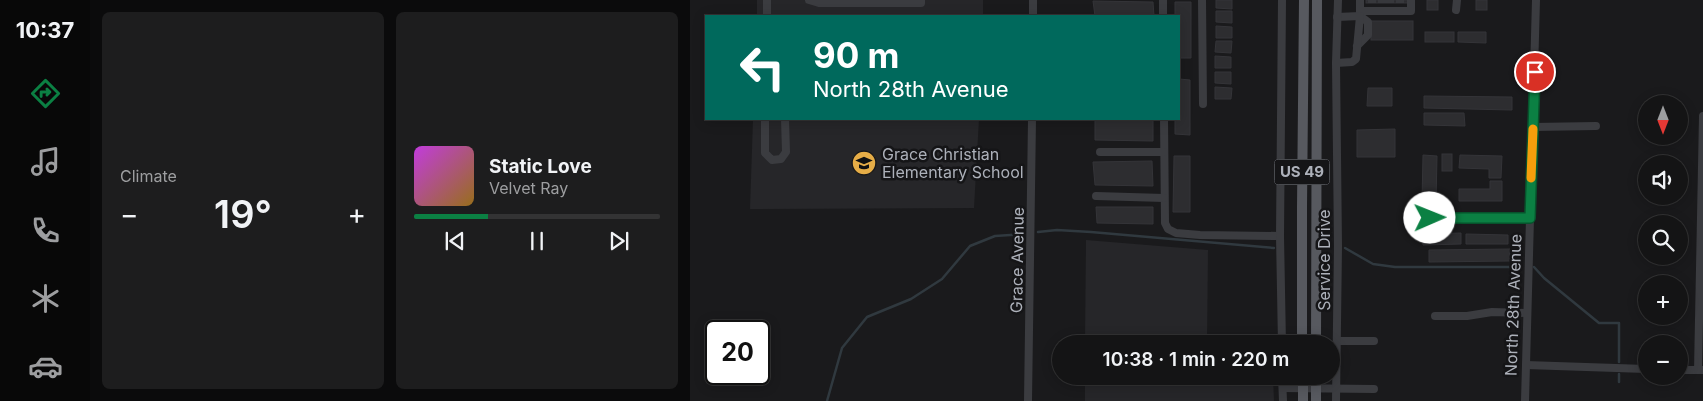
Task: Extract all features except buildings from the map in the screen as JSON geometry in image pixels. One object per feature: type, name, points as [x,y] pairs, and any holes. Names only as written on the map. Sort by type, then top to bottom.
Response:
[{"type":"main road","name":"US 49","points":[[1302,335],[1304,0]]},
{"type":"main road","name":"US 49","points":[[1316,335],[1317,0]]},
{"type":"main road","points":[[1303,385],[1303,401]]},
{"type":"main road","points":[[1316,385],[1316,401]]},
{"type":"street","points":[[767,0],[767,15]]},
{"type":"street","points":[[809,0],[819,3],[921,3],[921,0]]},
{"type":"street","points":[[1033,0],[1033,15]]},
{"type":"street","points":[[1163,0],[1163,15]]},
{"type":"street","points":[[1202,0],[1203,104]]},
{"type":"street","points":[[1282,0],[1280,236],[1282,335]]},
{"type":"street","name":"Service Drive","points":[[1337,335],[1336,63],[1338,0]]},
{"type":"street","points":[[1336,63],[1352,62],[1356,59],[1360,0]]},
{"type":"street","points":[[1337,17],[1360,13],[1372,7],[1400,7],[1411,11],[1410,0]]},
{"type":"street","points":[[1456,10],[1457,0]]},
{"type":"street","name":"North 28th Avenue","points":[[1524,401],[1536,0]]},
{"type":"street","points":[[1688,370],[1701,370],[1703,116]]},
{"type":"street","points":[[765,120],[765,154],[772,160],[781,159],[786,152],[785,120]]},
{"type":"street","name":"Grace Avenue","points":[[1028,401],[1032,120]]},
{"type":"street","points":[[1164,120],[1164,198],[1165,223],[1168,229],[1176,233],[1200,235],[1280,236]]},
{"type":"street","points":[[1533,127],[1596,126]]},
{"type":"street","points":[[1100,152],[1164,152]]},
{"type":"street","points":[[1096,196],[1164,198]]},
{"type":"street","points":[[1430,218],[1530,218]]},
{"type":"street","points":[[1435,316],[1467,316],[1492,312],[1527,313]]},
{"type":"street","points":[[1340,341],[1374,341]]},
{"type":"street","points":[[1526,365],[1638,369]]},
{"type":"street","points":[[1283,385],[1283,401]]},
{"type":"street","name":"Service Drive","points":[[1336,385],[1336,401]]},
{"type":"street","points":[[1283,388],[1374,389]]},
{"type":"shaded area","points":[[757,0],[983,0],[983,15],[757,15]]},
{"type":"shaded area","name":"Grace Christian Elementary School","points":[[753,120],[979,120],[974,208],[750,209]]},
{"type":"shaded area","points":[[1086,240],[1208,250],[1207,335],[1085,335]]},
{"type":"shaded area","points":[[1085,385],[1273,385],[1274,401],[1085,401]]},
{"type":"waterway","points":[[1038,232],[1057,230],[1091,232],[1274,248]]},
{"type":"waterway","points":[[827,401],[842,348],[867,317],[911,299],[942,279],[970,246],[995,236],[1025,234]]},
{"type":"waterway","points":[[1345,248],[1373,264],[1395,267],[1521,267]]},
{"type":"waterway","points":[[1534,267],[1544,278],[1599,323],[1619,323],[1619,362]]},
{"type":"waterway","points":[[1619,374],[1619,382]]},
{"type":"slow traffic","points":[[1531,178],[1533,129]]},
{"type":"place","name":"Grace Christian Elementary School","points":[[864,163]]},
{"type":"route","points":[[1430,218],[1530,218],[1535,72]]}]
